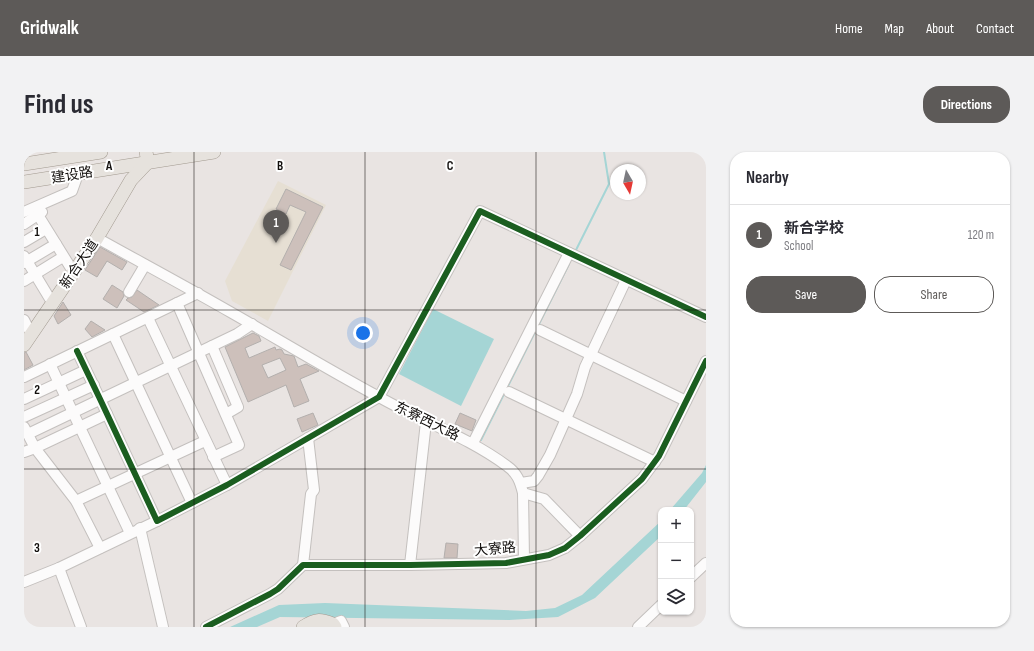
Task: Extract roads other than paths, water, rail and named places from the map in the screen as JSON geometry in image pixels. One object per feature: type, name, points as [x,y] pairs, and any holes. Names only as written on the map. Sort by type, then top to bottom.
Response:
[{"type":"main road","name":"建设路","points":[[24,164],[101,152]]},
{"type":"main road","name":"建设路","points":[[24,182],[78,174],[147,157],[214,152]]},
{"type":"main road","name":"新合大道","points":[[24,345],[97,238],[131,180],[147,157]]},
{"type":"main road","points":[[303,627],[310,622],[318,620],[323,620],[327,626]]},
{"type":"street","points":[[24,224],[39,210],[72,191],[78,174]]},
{"type":"street","points":[[24,212],[39,210]]},
{"type":"street","points":[[39,210],[46,229],[74,273]]},
{"type":"street","points":[[24,582],[59,568],[227,485],[379,397],[480,211],[706,317]]},
{"type":"street","points":[[24,242],[46,229]]},
{"type":"street","name":"东寮西大路","points":[[97,238],[198,293],[379,397],[426,422],[473,443],[508,466],[516,474],[521,483],[523,494],[524,559]]},
{"type":"street","points":[[53,304],[25,260],[56,244]]},
{"type":"street","points":[[473,443],[569,253]]},
{"type":"street","points":[[24,281],[63,257]]},
{"type":"street","points":[[129,292],[145,265]]},
{"type":"street","points":[[521,483],[534,481],[538,476],[577,394],[585,367],[626,280]]},
{"type":"street","points":[[24,377],[198,293]]},
{"type":"street","points":[[177,303],[200,352],[239,445],[213,457]]},
{"type":"street","points":[[148,318],[227,485]]},
{"type":"street","points":[[24,320],[32,334]]},
{"type":"street","points":[[100,548],[76,501],[35,448],[26,431],[73,412],[171,366],[237,334],[252,324]]},
{"type":"street","points":[[540,330],[686,401]]},
{"type":"street","points":[[113,334],[192,503]]},
{"type":"street","points":[[212,346],[238,407],[226,414]]},
{"type":"street","points":[[77,351],[156,521]]},
{"type":"street","name":"大寮路","points":[[303,565],[506,563],[549,556],[565,548],[642,479],[655,462],[706,360]]},
{"type":"street","points":[[50,364],[130,533]]},
{"type":"street","points":[[24,399],[86,370]]},
{"type":"street","points":[[24,417],[94,385]]},
{"type":"street","points":[[509,392],[655,462]]},
{"type":"street","points":[[24,452],[107,414]]},
{"type":"street","points":[[410,565],[426,422]]},
{"type":"street","points":[[206,627],[278,589],[303,565],[311,494],[314,490],[308,438]]},
{"type":"street","points":[[76,501],[205,441]]},
{"type":"street","points":[[523,494],[544,499],[580,536]]},
{"type":"street","points":[[140,528],[163,627]]},
{"type":"street","points":[[694,574],[706,563]]},
{"type":"street","points":[[59,568],[81,627]]},
{"type":"street","points":[[638,627],[658,608]]},
{"type":"water","points":[[433,309],[494,339],[461,406],[399,374]]},
{"type":"water","points":[[706,465],[706,482],[686,507],[673,507],[702,473]]},
{"type":"water","points":[[658,524],[658,539],[595,598],[558,617],[509,620],[280,617],[257,627],[230,627],[279,605],[325,603],[526,611],[555,608],[582,595]]},
{"type":"waterway","points":[[576,250],[609,184],[604,152]]},
{"type":"waterway","points":[[507,388],[569,264]]},
{"type":"waterway","points":[[481,440],[505,392]]},
{"type":"place","name":"新合学校","points":[[276,243]]}]
